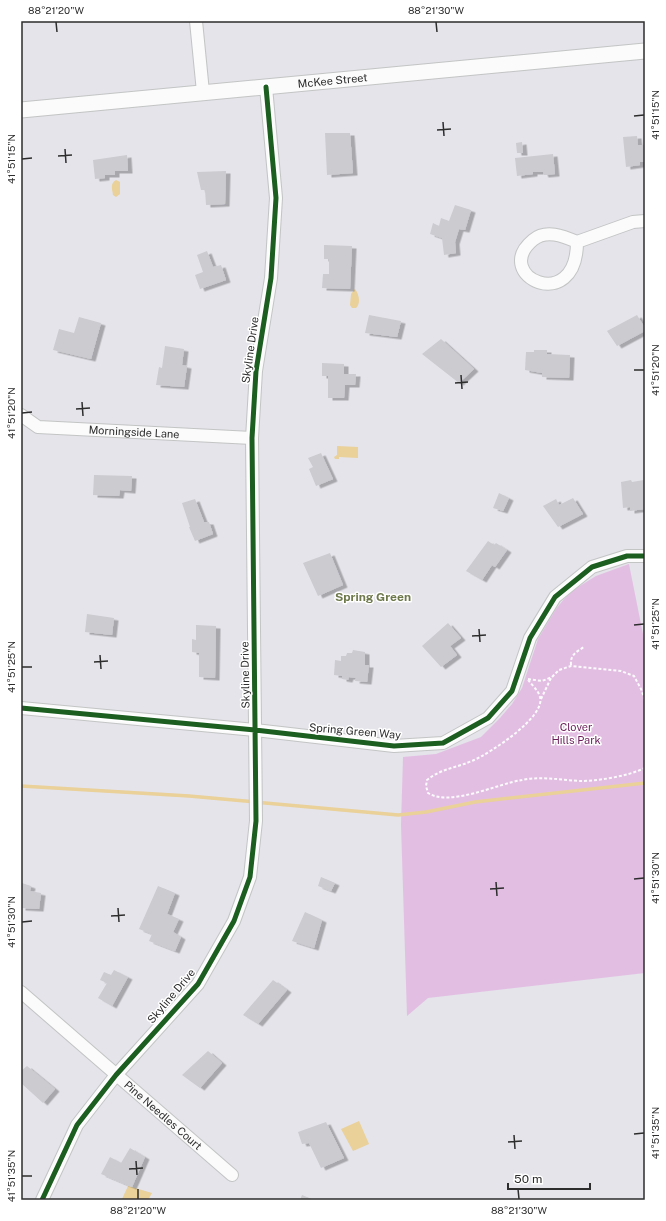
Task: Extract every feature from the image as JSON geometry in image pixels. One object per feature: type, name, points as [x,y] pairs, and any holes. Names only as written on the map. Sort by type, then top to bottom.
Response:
[{"type":"street","points":[[196,21],[203,92]]},
{"type":"street","name":"McKee Street","points":[[21,110],[645,51]]},
{"type":"street","name":"Skyline Drive","points":[[42,1200],[77,1125],[116,1075],[198,984],[234,921],[250,878],[256,821],[252,438],[256,371],[271,278],[276,198],[266,87]]},
{"type":"street","points":[[577,242],[575,260],[571,269],[565,278],[558,283],[539,283],[531,279],[526,274],[522,262],[522,256],[528,244],[536,237],[556,235],[577,242],[633,222],[645,220]]},
{"type":"street","name":"Morningside Lane","points":[[21,415],[38,427],[252,438]]},
{"type":"street","name":"Spring Green Way","points":[[21,708],[255,730],[394,746],[443,743],[488,718],[512,691],[530,638],[555,598],[592,567],[627,556],[645,556]]},
{"type":"street","name":"Pine Needles Court","points":[[21,992],[232,1175]]},
{"type":"path","points":[[571,666],[570,660],[574,653],[584,647]]},
{"type":"path","points":[[645,700],[642,688],[634,676],[621,671],[571,666],[559,670],[552,677],[541,698],[540,706],[531,719],[496,749],[476,760],[442,770],[427,780],[426,786],[428,793],[434,797],[448,798],[475,793],[535,777],[581,781],[619,777],[645,768]]},
{"type":"path","points":[[541,698],[527,679],[542,681],[552,677]]},
{"type":"green space","name":"Clover Hills Park","points":[[629,564],[645,644],[645,973],[428,998],[407,1016],[401,825],[403,757],[436,754],[481,737],[512,704],[522,688],[538,639],[556,609],[564,599],[575,589],[596,576]]},
{"type":"shaded area","points":[[116,180],[120,182],[120,194],[116,197],[113,195],[112,186]]},
{"type":"shaded area","points":[[355,289],[358,293],[359,301],[356,308],[352,308],[350,305],[351,294]]},
{"type":"shaded area","points":[[337,446],[358,447],[358,458],[339,457],[339,459],[335,459],[334,457],[337,455]]},
{"type":"shaded area","points":[[359,1121],[369,1144],[353,1151],[341,1129]]},
{"type":"shaded area","points":[[128,1186],[152,1193],[148,1200],[122,1199]]},
{"type":"building","points":[[325,133],[350,133],[353,173],[327,175]]},
{"type":"building","points":[[637,136],[638,145],[645,145],[645,162],[640,162],[640,165],[626,167],[623,137]]},
{"type":"building","points":[[522,142],[523,153],[517,153],[516,143]]},
{"type":"building","points":[[553,154],[555,174],[544,175],[543,172],[533,172],[533,174],[517,176],[515,158]]},
{"type":"building","points":[[127,155],[128,171],[115,171],[115,175],[105,175],[105,178],[95,179],[93,160]]},
{"type":"building","points":[[226,171],[225,204],[206,205],[205,190],[201,190],[197,172]]},
{"type":"building","points":[[455,205],[471,210],[465,230],[459,229],[455,242],[456,253],[444,255],[442,238],[430,234],[433,223],[439,226],[441,218],[449,221]]},
{"type":"building","points":[[324,245],[352,246],[350,289],[322,288],[323,274],[329,274],[329,259],[324,259]]},
{"type":"building","points":[[207,251],[213,267],[221,265],[226,280],[200,289],[195,275],[203,272],[197,255]]},
{"type":"building","points":[[369,315],[401,321],[397,337],[365,333]]},
{"type":"building","points":[[637,315],[645,328],[645,331],[617,346],[607,331]]},
{"type":"building","points":[[79,317],[101,323],[91,359],[53,350],[59,329],[74,333]]},
{"type":"building","points":[[441,339],[474,369],[459,383],[422,354]]},
{"type":"building","points":[[165,346],[184,349],[182,365],[187,366],[184,387],[156,385],[159,367],[162,368]]},
{"type":"building","points":[[534,350],[547,350],[547,354],[570,355],[569,378],[542,377],[542,373],[525,370],[526,352],[534,352]]},
{"type":"building","points":[[322,363],[344,364],[344,374],[356,374],[355,385],[345,385],[344,398],[328,398],[328,376],[322,376]]},
{"type":"building","points":[[321,453],[333,479],[316,486],[309,469],[313,467],[308,458]]},
{"type":"building","points":[[94,475],[132,476],[131,491],[120,490],[119,496],[93,495]]},
{"type":"building","points":[[631,480],[632,482],[644,480],[645,509],[630,511],[630,507],[623,508],[621,482]]},
{"type":"building","points":[[499,493],[509,498],[503,511],[493,508]]},
{"type":"building","points":[[573,498],[583,514],[558,527],[543,506],[556,499],[559,505]]},
{"type":"building","points":[[195,499],[204,522],[209,522],[213,534],[195,541],[182,503]]},
{"type":"building","points":[[488,541],[494,545],[496,543],[507,550],[495,567],[492,565],[482,580],[466,571]]},
{"type":"building","points":[[330,553],[343,585],[318,596],[303,563]]},
{"type":"building","points":[[87,614],[114,618],[112,635],[85,632]]},
{"type":"building","points":[[448,623],[461,638],[450,646],[457,655],[441,667],[422,646]]},
{"type":"building","points":[[196,625],[216,626],[215,678],[199,677],[199,653],[192,652],[192,639],[196,640]]},
{"type":"building","points":[[353,650],[365,652],[365,665],[369,665],[367,682],[355,681],[356,678],[349,677],[348,680],[342,679],[342,676],[334,675],[335,660],[341,661],[341,656],[346,656],[347,653],[352,653]]},
{"type":"building","points":[[321,877],[335,883],[331,891],[318,886]]},
{"type":"building","points":[[22,883],[31,886],[30,891],[41,893],[39,909],[21,908]]},
{"type":"building","points":[[158,886],[175,893],[167,914],[179,919],[173,932],[181,937],[175,951],[149,941],[152,934],[139,929]]},
{"type":"building","points":[[305,912],[322,920],[314,948],[292,941]]},
{"type":"building","points":[[114,970],[128,977],[112,1006],[98,998],[107,983],[100,980],[104,972],[111,975]]},
{"type":"building","points":[[273,980],[287,990],[258,1024],[243,1015]]},
{"type":"building","points":[[208,1051],[222,1063],[200,1088],[182,1075]]},
{"type":"building","points":[[27,1066],[55,1089],[43,1103],[21,1083],[21,1071]]},
{"type":"building","points":[[326,1122],[344,1158],[321,1168],[309,1143],[302,1144],[298,1132]]},
{"type":"building","points":[[130,1148],[145,1157],[132,1187],[101,1174],[110,1157],[121,1163]]},
{"type":"building","points":[[302,1195],[314,1200],[300,1200]]},
{"type":"waterway","points":[[21,786],[189,796],[398,815],[426,812],[475,802],[645,783]]},
{"type":"cycle path","points":[[42,1200],[77,1125],[116,1075],[198,984],[234,921],[250,877],[256,821],[252,438],[256,371],[271,278],[276,198],[266,87]]},
{"type":"cycle path","points":[[21,708],[255,730],[394,746],[443,743],[488,718],[512,691],[530,638],[555,597],[592,567],[627,556],[645,556]]},
{"type":"district","name":"Spring Green","points":[[373,597]]}]
